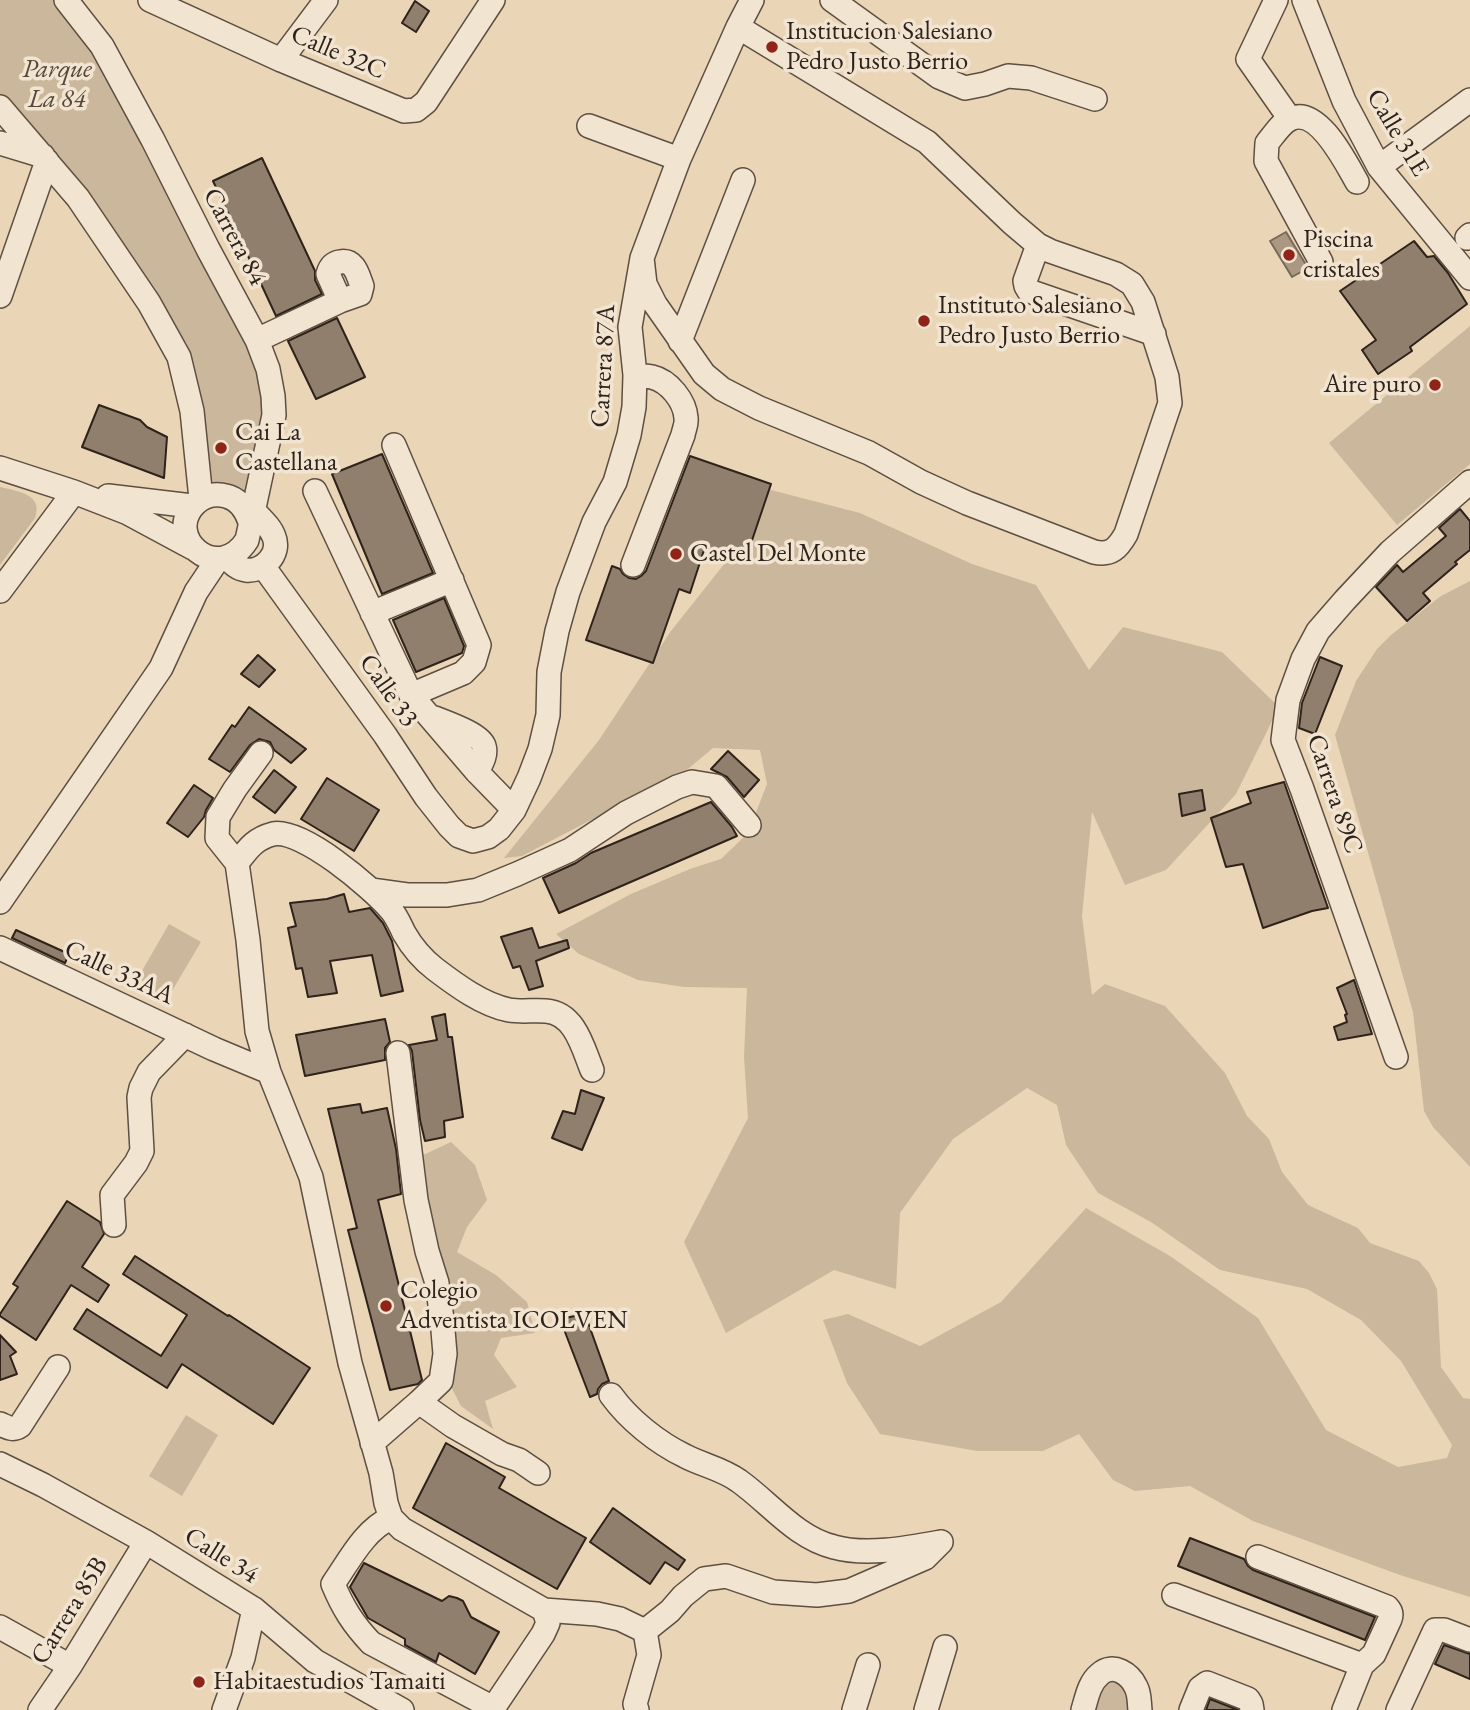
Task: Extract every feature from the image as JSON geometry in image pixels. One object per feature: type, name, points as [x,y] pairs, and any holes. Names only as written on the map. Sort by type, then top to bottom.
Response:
[{"type":"street","name":"Carrera 84","points":[[66,0],[102,46],[257,340],[268,369],[274,415],[251,516]]},
{"type":"street","points":[[281,60],[326,0]]},
{"type":"street","name":"Calle 32C","points":[[155,1],[281,60],[404,111],[416,110],[426,102],[492,0]]},
{"type":"street","name":"Carrera 87A","points":[[473,841],[488,837],[499,829],[514,810],[543,738],[548,715],[549,672],[568,592],[594,522],[615,482],[629,435],[634,407],[635,375],[630,327],[642,258],[678,159],[752,0]]},
{"type":"street","points":[[832,0],[939,77],[965,88],[1008,76],[1031,78],[1095,99]]},
{"type":"street","points":[[1276,0],[1248,58],[1290,119]]},
{"type":"street","name":"Calle 31E","points":[[1304,0],[1345,101],[1378,167],[1470,278]]},
{"type":"street","points":[[642,258],[645,284],[655,304],[704,374],[722,389],[759,408],[869,453],[921,482],[967,503],[1102,554],[1119,547],[1126,534],[1170,403],[1167,377],[1154,334],[1143,302],[1132,284],[1116,274],[1038,245],[927,142],[738,27]]},
{"type":"street","points":[[1378,167],[1470,100]]},
{"type":"street","points":[[0,107],[78,198],[149,303],[179,358],[192,411],[197,503],[185,523],[188,541],[210,555],[235,554],[247,540],[251,516]]},
{"type":"street","points":[[1321,262],[1266,161],[1267,143],[1290,119],[1304,117],[1318,124],[1338,149],[1357,182]]},
{"type":"street","points":[[589,126],[678,159]]},
{"type":"street","points":[[0,143],[45,159]]},
{"type":"street","points":[[0,296],[45,159]]},
{"type":"street","points":[[680,341],[743,180]]},
{"type":"street","points":[[1038,245],[1025,281],[1029,291],[1154,334]]},
{"type":"street","points":[[257,340],[340,301]]},
{"type":"street","points":[[633,565],[687,421],[680,399],[670,387],[655,378],[635,375]]},
{"type":"street","points":[[394,445],[479,645],[474,662],[463,673],[411,695]]},
{"type":"street","points":[[0,468],[128,513],[237,568],[254,570],[263,566],[273,555],[274,534],[232,498],[217,494],[197,503],[74,492]]},
{"type":"street","name":"Carrera 89C","points":[[1396,1058],[1283,740],[1288,700],[1303,659],[1318,631],[1390,552],[1470,482]]},
{"type":"street","points":[[315,491],[411,695],[471,766],[514,810]]},
{"type":"street","points":[[0,591],[74,492]]},
{"type":"street","points":[[0,902],[161,668],[210,555]]},
{"type":"street","name":"Calle 33","points":[[263,566],[385,735],[426,797],[459,836],[473,841]]},
{"type":"street","points":[[372,613],[452,580]]},
{"type":"street","points":[[429,716],[480,740],[485,747],[484,758],[471,766]]},
{"type":"street","points":[[261,753],[218,817],[217,838],[237,863],[257,1031],[269,1072],[311,1177],[350,1363],[391,1518],[402,1529],[544,1610],[597,1614],[620,1619],[645,1631]]},
{"type":"street","points":[[371,890],[407,895],[447,895],[478,890],[569,850],[626,813],[692,782],[716,786],[750,825]]},
{"type":"street","points":[[237,863],[255,841],[276,834],[294,836],[314,846],[371,890],[392,911],[421,956],[468,992],[507,1010],[548,1011],[560,1015],[572,1026],[592,1070]]},
{"type":"street","name":"Calle 33AA","points":[[0,948],[214,1049],[269,1072]]},
{"type":"street","points":[[214,1049],[257,1031]]},
{"type":"street","points":[[114,1225],[112,1195],[142,1151],[139,1097],[141,1088],[149,1072],[185,1035]]},
{"type":"street","points":[[372,1443],[441,1381],[445,1354],[437,1283],[416,1200],[398,1053]]},
{"type":"street","points":[[0,1424],[11,1429],[20,1426],[58,1367]]},
{"type":"street","points":[[611,1395],[633,1419],[655,1437],[684,1455],[737,1479],[809,1538],[835,1548],[864,1551],[909,1548],[941,1542],[925,1558],[849,1591],[817,1595],[773,1592],[726,1576],[704,1579],[645,1631]]},
{"type":"street","points":[[419,1402],[453,1426],[502,1454],[519,1460],[538,1473]]},
{"type":"street","name":"Calle 34","points":[[0,1464],[146,1542],[254,1609],[315,1661],[402,1710]]},
{"type":"street","points":[[391,1518],[379,1523],[333,1584],[342,1607],[370,1643],[493,1709],[543,1634],[548,1623],[544,1610]]},
{"type":"street","name":"Carrera 85B","points":[[40,1710],[146,1542]]},
{"type":"street","points":[[1258,1558],[1390,1610],[1390,1619],[1377,1648],[1362,1665],[1344,1710]]},
{"type":"street","points":[[1174,1595],[1362,1665]]},
{"type":"street","points":[[224,1710],[243,1658],[254,1609]]},
{"type":"street","points":[[0,1628],[70,1666]]},
{"type":"street","points":[[1398,1710],[1435,1630],[1444,1630],[1470,1640]]},
{"type":"street","points":[[636,1710],[635,1704],[649,1655],[645,1631]]},
{"type":"street","points":[[926,1710],[945,1647]]},
{"type":"street","points":[[854,1710],[868,1665]]},
{"type":"street","points":[[1083,1710],[1088,1690],[1098,1675],[1108,1669],[1116,1669],[1129,1676],[1137,1689],[1140,1710]]},
{"type":"street","points":[[1191,1710],[1200,1688],[1206,1683],[1248,1699],[1252,1710]]},
{"type":"green space","name":"Parque La 84","points":[[0,0],[66,0],[102,46],[272,389],[244,509],[201,499],[179,357],[0,107]]},
{"type":"green space","name":"Aire puro","points":[[1470,326],[1470,464],[1397,525],[1329,443]]},
{"type":"green space","points":[[0,487],[27,495],[36,504],[37,510],[35,518],[0,565]]},
{"type":"green space","points":[[767,489],[860,513],[972,564],[1036,585],[1089,670],[1123,627],[1222,652],[1279,707],[1236,794],[1166,870],[1125,885],[1092,812],[1082,916],[1092,995],[1105,984],[1165,1006],[1225,1073],[1247,1116],[1269,1139],[1282,1172],[1308,1205],[1358,1228],[1370,1243],[1419,1261],[1429,1273],[1437,1289],[1441,1367],[1463,1398],[1470,1399],[1470,1597],[1400,1575],[1253,1521],[1190,1486],[1135,1491],[1113,1480],[1079,1434],[1043,1451],[977,1451],[880,1434],[847,1383],[823,1320],[848,1314],[920,1346],[1001,1302],[1086,1208],[1170,1256],[1258,1318],[1326,1430],[1398,1467],[1447,1458],[1452,1445],[1401,1361],[1361,1320],[1307,1289],[1220,1270],[1151,1222],[1098,1193],[1066,1145],[1057,1105],[1027,1088],[953,1139],[900,1213],[896,1289],[834,1270],[726,1333],[684,1242],[748,1118],[744,1057],[747,988],[684,987],[638,980],[579,954],[556,934],[631,894],[721,859],[748,833],[767,784],[760,750],[713,748],[664,789],[589,821],[522,856],[504,858],[599,740],[671,631],[725,563]]},
{"type":"green space","points":[[1470,581],[1470,1167],[1433,1127],[1424,1111],[1413,1012],[1335,735],[1356,681],[1377,649],[1441,596]]},
{"type":"green space","points":[[169,924],[201,942],[166,1001],[135,983]]},
{"type":"green space","points":[[451,1142],[475,1165],[487,1200],[467,1227],[457,1252],[496,1275],[527,1302],[535,1333],[501,1338],[494,1355],[517,1387],[485,1401],[493,1429],[461,1406],[448,1381],[456,1328],[433,1235],[421,1156]]},
{"type":"green space","points":[[186,1415],[218,1435],[182,1496],[149,1476]]},
{"type":"green space","points":[[1115,1680],[1126,1691],[1129,1710],[1092,1710],[1103,1684]]},
{"type":"shaded area","name":"Piscina cristales","points":[[1286,232],[1308,268],[1292,277],[1270,241]]},
{"type":"building","points":[[415,1],[429,11],[416,32],[402,23]]},
{"type":"building","points":[[262,158],[315,271],[315,280],[322,294],[276,316],[213,181]]},
{"type":"building","points":[[1414,241],[1427,257],[1434,256],[1467,304],[1410,347],[1412,351],[1378,374],[1362,350],[1376,340],[1340,291]]},
{"type":"building","points":[[337,318],[365,377],[316,399],[288,341]]},
{"type":"building","points":[[99,405],[140,420],[147,427],[167,437],[164,478],[82,447]]},
{"type":"building","points":[[382,454],[433,573],[382,594],[332,474]]},
{"type":"building","name":"Castel Del Monte","points":[[690,456],[771,484],[745,561],[705,547],[690,593],[679,589],[653,663],[586,640],[612,566],[620,569],[629,578],[636,579],[646,571]]},
{"type":"building","points":[[1460,509],[1470,521],[1470,550],[1423,593],[1430,601],[1407,621],[1376,587],[1397,565],[1403,572],[1446,536],[1439,528]]},
{"type":"building","points":[[444,598],[464,646],[462,653],[416,672],[393,620]]},
{"type":"building","points":[[258,655],[275,670],[259,687],[241,674]]},
{"type":"building","points":[[1320,657],[1342,666],[1315,734],[1299,728],[1302,703]]},
{"type":"building","points":[[249,707],[306,749],[291,763],[274,750],[270,742],[259,739],[250,745],[230,772],[209,759],[232,725],[235,727]]},
{"type":"building","points":[[728,751],[759,780],[744,797],[727,777],[711,769]]},
{"type":"building","points":[[274,770],[296,787],[275,813],[253,797]]},
{"type":"building","points":[[327,778],[379,810],[354,851],[301,819]]},
{"type":"building","points":[[1284,782],[1328,908],[1263,928],[1243,864],[1226,867],[1211,818],[1251,803],[1247,792]]},
{"type":"building","points":[[194,785],[213,798],[204,817],[188,837],[167,823]]},
{"type":"building","points":[[1202,790],[1205,810],[1182,816],[1179,794]]},
{"type":"building","points":[[711,802],[737,836],[559,913],[543,878],[591,853]]},
{"type":"building","points":[[344,894],[349,912],[370,908],[383,923],[392,941],[403,991],[381,996],[372,955],[330,961],[337,993],[308,997],[302,968],[296,969],[288,928],[296,926],[290,903],[327,899]]},
{"type":"building","points":[[532,928],[539,948],[567,940],[569,948],[536,961],[543,986],[529,990],[520,966],[513,968],[501,937]]},
{"type":"building","points":[[16,930],[69,954],[65,963],[12,938]]},
{"type":"building","points":[[1354,980],[1372,1034],[1338,1040],[1334,1027],[1347,1022],[1347,1014],[1337,988]]},
{"type":"building","points":[[445,1014],[448,1037],[452,1037],[463,1117],[444,1121],[445,1137],[425,1141],[409,1045],[437,1040],[432,1017]]},
{"type":"building","points":[[385,1019],[390,1042],[385,1048],[385,1060],[305,1076],[296,1035]]},
{"type":"building","points":[[581,1090],[604,1098],[582,1150],[552,1138],[563,1111],[575,1114]]},
{"type":"building","points":[[360,1104],[362,1113],[387,1108],[396,1149],[401,1194],[378,1200],[422,1380],[418,1384],[390,1390],[348,1230],[357,1228],[328,1109]]},
{"type":"building","points":[[67,1201],[100,1222],[104,1234],[82,1267],[109,1285],[98,1302],[71,1285],[36,1340],[0,1314],[18,1287],[13,1284]]},
{"type":"building","points":[[135,1256],[310,1368],[273,1424],[182,1364],[167,1388],[74,1329],[87,1309],[161,1356],[187,1315],[123,1274]]},
{"type":"building","points":[[585,1314],[609,1381],[602,1384],[597,1394],[590,1397],[560,1319]]},
{"type":"building","points":[[0,1335],[16,1352],[10,1356],[17,1374],[0,1380]]},
{"type":"building","points":[[446,1443],[505,1477],[499,1488],[586,1538],[557,1589],[413,1508]]},
{"type":"building","points":[[613,1508],[685,1560],[678,1570],[665,1562],[650,1584],[590,1542]]},
{"type":"building","points":[[1190,1538],[1244,1559],[1253,1570],[1375,1617],[1365,1640],[1178,1566]]},
{"type":"building","points":[[364,1563],[442,1601],[449,1596],[463,1601],[471,1617],[499,1632],[475,1674],[439,1653],[436,1662],[405,1645],[405,1639],[368,1618],[350,1587]]},
{"type":"building","points":[[1444,1645],[1470,1654],[1470,1679],[1435,1664]]},
{"type":"building","points":[[1210,1699],[1238,1710],[1206,1710]]},
{"type":"place","name":"Institucion Salesiano Pedro Justo Berrio","points":[[772,47]]},
{"type":"place","name":"Piscina cristales","points":[[1289,255]]},
{"type":"place","name":"Instituto Salesiano Pedro Justo Berrio","points":[[924,321]]},
{"type":"place","name":"Aire puro","points":[[1435,385]]},
{"type":"place","name":"Cai La Castellana","points":[[221,448]]},
{"type":"place","name":"Castel Del Monte","points":[[676,554]]},
{"type":"place","name":"Colegio Adventista ICOLVEN","points":[[386,1306]]},
{"type":"place","name":"Habitaestudios Tamaiti","points":[[199,1682]]}]
